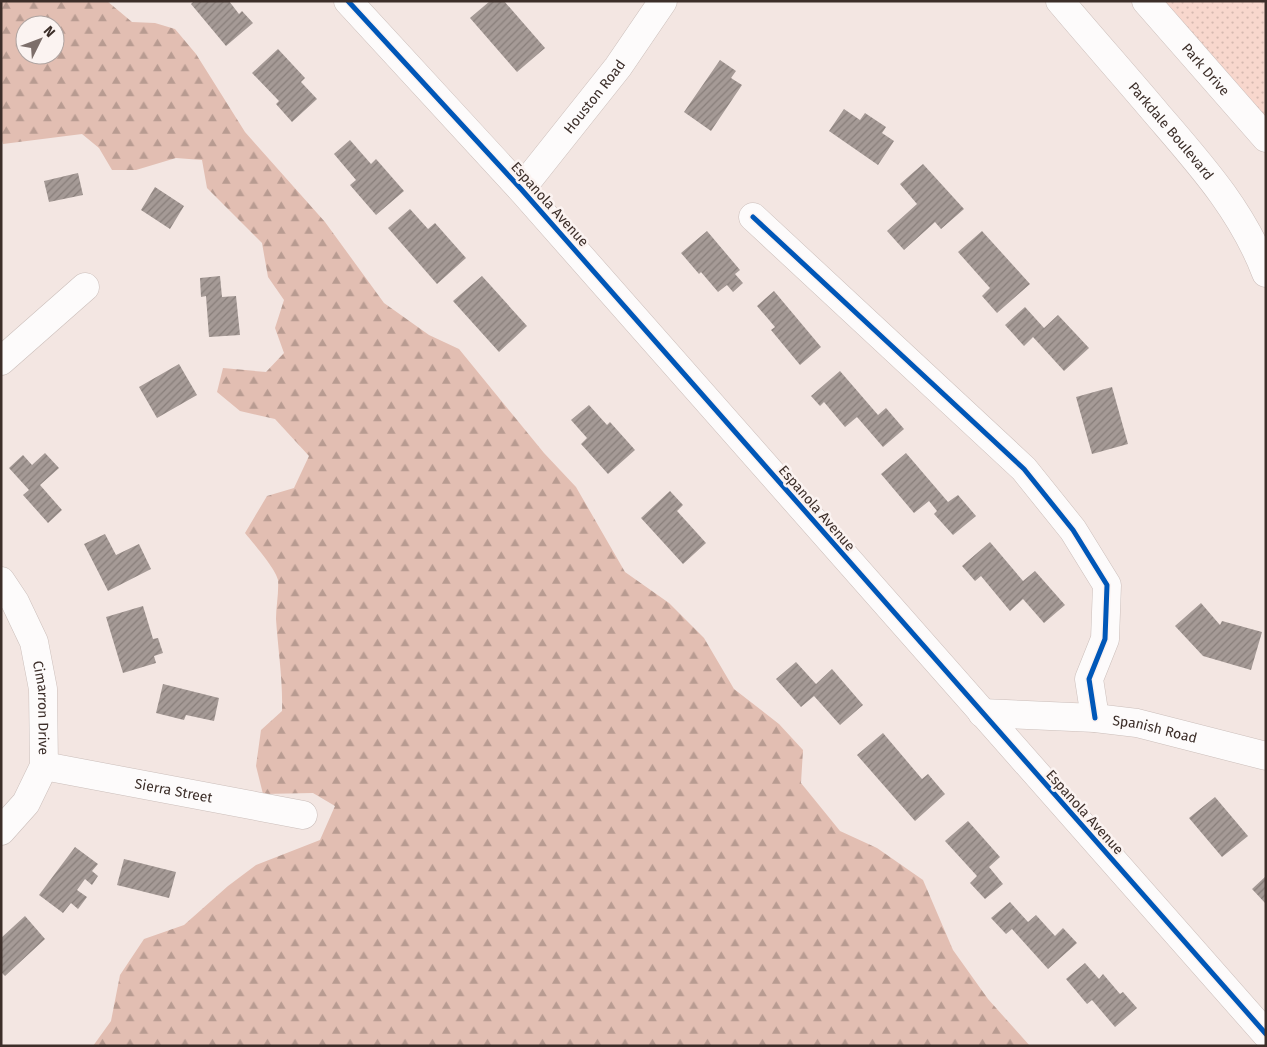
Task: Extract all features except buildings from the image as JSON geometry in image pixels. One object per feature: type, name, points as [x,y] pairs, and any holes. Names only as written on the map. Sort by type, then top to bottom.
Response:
[{"type":"street","name":"Espanola Avenue","points":[[348,1],[521,189],[1266,1034]]},
{"type":"street","name":"Houston Road","points":[[521,189],[618,68],[663,1]]},
{"type":"street","name":"Parkdale Boulevard","points":[[1060,1],[1201,165],[1236,212],[1256,247],[1266,272]]},
{"type":"street","name":"Park Drive","points":[[1146,1],[1266,138]]},
{"type":"street","points":[[753,217],[1024,469],[1073,530],[1107,585],[1105,638],[1089,680],[1096,718]]},
{"type":"street","points":[[1,361],[85,288]]},
{"type":"street","name":"Cimarron Drive","points":[[1,581],[15,602],[34,642],[43,689],[44,766],[26,803],[1,831]]},
{"type":"street","name":"Spanish Road","points":[[982,713],[1096,718],[1137,723],[1266,756]]},
{"type":"street","name":"Sierra Street","points":[[44,766],[303,815]]},
{"type":"green space","points":[[1,1],[107,1],[132,22],[155,23],[175,29],[196,54],[245,132],[325,222],[384,303],[429,335],[459,349],[544,453],[576,487],[625,572],[669,603],[704,638],[734,689],[779,724],[803,750],[801,783],[840,831],[877,848],[923,880],[953,950],[988,999],[1030,1046],[93,1046],[111,1021],[120,975],[144,939],[184,925],[228,886],[256,865],[320,840],[335,806],[313,793],[263,794],[256,766],[261,730],[282,711],[276,619],[278,580],[269,563],[245,533],[267,496],[294,488],[309,456],[275,419],[240,411],[217,392],[223,368],[266,372],[284,353],[275,328],[284,300],[268,277],[262,243],[207,188],[202,160],[176,158],[136,170],[112,170],[99,148],[82,134],[3,144],[1,137]]},
{"type":"shaded area","points":[[1146,1],[1266,1],[1266,145]]},
{"type":"cycle path","points":[[348,1],[521,189],[1266,1034]]},
{"type":"cycle path","points":[[753,217],[1024,469],[1073,530],[1107,585],[1105,639],[1089,679],[1095,718]]}]
